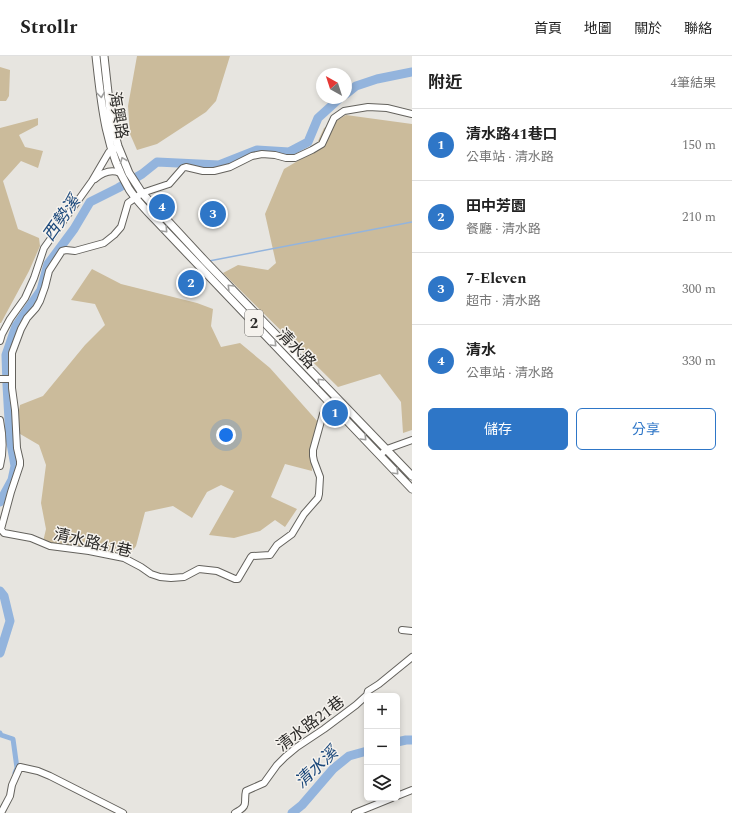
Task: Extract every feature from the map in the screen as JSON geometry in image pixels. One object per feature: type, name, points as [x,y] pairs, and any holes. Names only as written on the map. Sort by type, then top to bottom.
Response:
[{"type":"main road","name":"海興路","points":[[96,56],[104,122],[112,152],[124,174]]},
{"type":"main road","name":"海興路","points":[[104,56],[111,120],[123,160],[124,174]]},
{"type":"main road","name":"清水路","points":[[124,174],[412,476]]},
{"type":"main road","name":"清水路","points":[[124,174],[130,190],[135,197],[163,228],[412,489]]},
{"type":"street","points":[[1,528],[20,465],[17,448],[12,388],[12,353],[27,318],[40,301],[49,271],[62,251],[75,251],[104,243],[121,227],[128,204],[135,197],[142,193],[169,184],[183,168],[186,167],[203,171],[214,171],[230,167],[252,156],[262,154],[295,158],[322,144],[334,118],[344,111],[368,107],[387,108],[412,114]]},
{"type":"street","points":[[0,341],[10,319],[25,298],[34,278],[44,248],[92,181],[109,152],[112,152],[118,146]]},
{"type":"street","points":[[92,181],[100,174],[110,171],[124,174]]},
{"type":"street","points":[[34,278],[47,281]]},
{"type":"street","points":[[0,379],[12,379]]},
{"type":"street","name":"清水路41巷","points":[[1,528],[4,533],[31,538],[50,546],[89,550],[100,554],[124,558],[151,574],[160,577],[171,578],[184,576],[199,569],[217,571],[235,579],[238,578],[252,556],[270,555],[277,545],[292,534],[304,514],[318,498],[320,477],[314,461],[314,450],[326,407],[337,398]]},
{"type":"street","points":[[0,420],[2,430],[2,457],[0,466]]},
{"type":"street","points":[[380,455],[387,449],[412,440]]},
{"type":"street","points":[[402,630],[412,631]]},
{"type":"street","name":"清水路21巷","points":[[235,813],[244,806],[246,791],[264,783],[285,757],[356,705],[367,695],[368,691],[412,657]]},
{"type":"street","points":[[1,813],[10,796],[12,785],[20,767],[38,771],[50,776],[123,813]]},
{"type":"street","points":[[400,795],[412,790]]},
{"type":"street","points":[[355,813],[385,801]]},
{"type":"shaded area","points":[[137,56],[230,56],[216,101],[206,112],[157,144],[137,150],[130,134],[128,106]]},
{"type":"shaded area","points":[[0,67],[10,70],[9,96],[6,101],[0,101]]},
{"type":"shaded area","points":[[346,115],[412,124],[412,430],[403,433],[401,402],[380,374],[338,387],[223,273],[238,265],[268,270],[276,263],[265,214],[284,169],[313,152],[324,128]]},
{"type":"shaded area","points":[[38,118],[38,125],[19,135],[25,147],[43,151],[38,168],[21,161],[3,181],[18,229],[39,238],[40,246],[29,271],[0,323],[0,128]]},
{"type":"shaded area","points":[[92,269],[121,284],[197,303],[213,309],[211,326],[221,347],[240,343],[270,368],[318,422],[311,449],[312,471],[285,464],[271,497],[297,509],[285,527],[275,520],[260,531],[234,538],[209,535],[234,491],[221,485],[207,492],[192,518],[173,506],[145,512],[136,546],[128,557],[75,545],[42,546],[46,529],[41,503],[46,465],[39,445],[15,431],[20,405],[43,396],[85,345],[105,325],[95,304],[71,300]]},
{"type":"waterway","name":"西勢溪","points":[[352,89],[356,86],[377,79],[412,72]]},
{"type":"waterway","name":"西勢溪","points":[[0,502],[12,480],[15,466],[10,438],[6,355],[16,326],[41,290],[48,264],[74,229],[90,202],[142,174],[157,162],[219,165],[257,150],[289,152],[308,142],[318,118],[333,104]]},
{"type":"waterway","points":[[209,261],[412,222]]},
{"type":"waterway","name":"西勢溪","points":[[0,591],[4,596],[10,621],[0,653]]},
{"type":"waterway","points":[[0,733],[1,735],[13,739],[17,768],[15,773]]},
{"type":"waterway","name":"清水溪","points":[[400,741],[412,740]]},
{"type":"waterway","name":"清水溪","points":[[292,813],[302,805],[333,769],[349,756],[364,752]]},
{"type":"place","name":"清水","points":[[162,207]]},
{"type":"place","name":"7-Eleven","points":[[213,214]]},
{"type":"place","name":"田中芳園","points":[[191,283]]},
{"type":"place","name":"清水路41巷口","points":[[335,413]]}]
